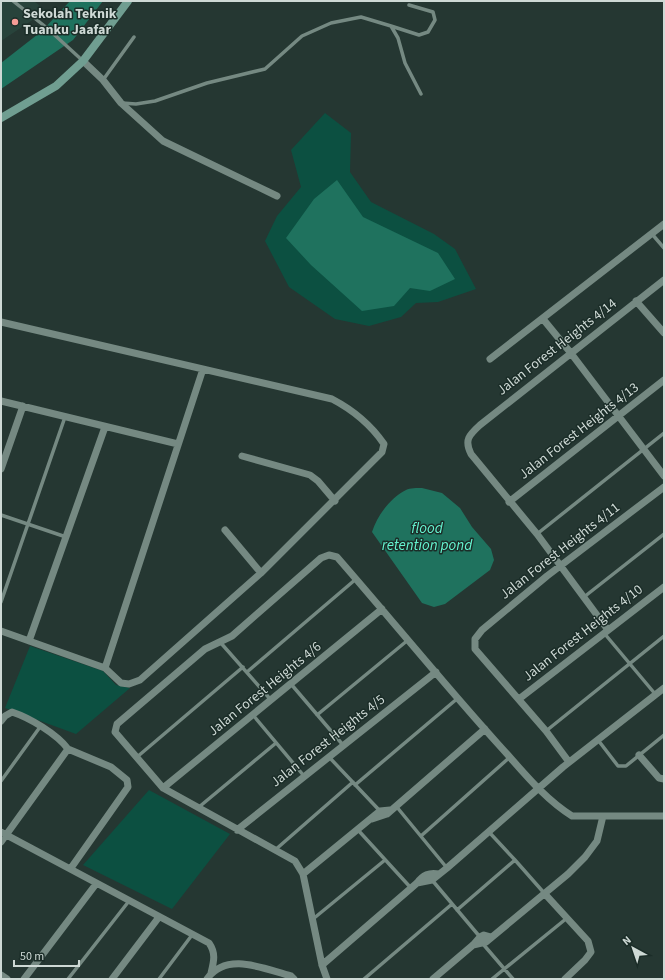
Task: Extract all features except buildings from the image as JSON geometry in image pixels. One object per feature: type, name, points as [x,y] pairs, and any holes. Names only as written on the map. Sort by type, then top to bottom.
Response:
[{"type":"street","points":[[1,118],[56,86],[83,61],[128,1]]},
{"type":"street","points":[[83,61],[103,80],[121,103],[163,141],[277,196]]},
{"type":"street","points":[[490,360],[664,224]]},
{"type":"street","name":"Jalan Forest Heights 4/14","points":[[509,502],[471,454],[467,446],[469,435],[570,352],[664,280]]},
{"type":"street","points":[[636,301],[664,333]]},
{"type":"street","points":[[543,318],[664,476]]},
{"type":"street","points":[[1,322],[332,399],[349,408],[378,435],[384,444],[382,452],[335,501],[261,573],[140,680],[129,684],[121,683],[105,668],[1,631]]},
{"type":"street","points":[[105,668],[203,369]]},
{"type":"street","name":"Jalan Forest Heights 4/13","points":[[509,502],[664,380]]},
{"type":"street","points":[[1,401],[178,444]]},
{"type":"street","points":[[1,469],[23,406]]},
{"type":"street","points":[[29,641],[105,427]]},
{"type":"street","points":[[242,456],[310,475],[318,481],[335,501]]},
{"type":"street","name":"Jalan Forest Heights 4/11","points":[[519,699],[475,649],[475,639],[482,630],[560,566],[664,487]]},
{"type":"street","points":[[509,502],[537,534],[606,632]]},
{"type":"street","points":[[225,530],[261,573]]},
{"type":"street","points":[[327,979],[322,965],[304,874],[296,861],[237,830],[163,788],[115,732],[117,724],[170,678],[205,649],[232,636],[320,558],[329,555],[337,557],[458,698],[538,788],[572,816],[664,816]]},
{"type":"street","name":"Jalan Forest Heights 4/10","points":[[519,699],[664,587]]},
{"type":"street","name":"Jalan Forest Heights 4/6","points":[[163,788],[382,609]]},
{"type":"street","name":"Jalan Forest Heights 4/5","points":[[237,830],[436,672]]},
{"type":"street","points":[[414,886],[432,880],[448,868],[562,767],[664,688]]},
{"type":"street","points":[[519,699],[546,731],[569,762]]},
{"type":"street","points":[[3,718],[12,712],[21,715],[61,739],[68,749],[111,767],[127,780],[128,788],[71,868]]},
{"type":"street","points":[[372,819],[384,817],[485,729]]},
{"type":"street","points":[[1,842],[3,833],[68,749]]},
{"type":"street","points":[[639,755],[659,778],[664,779]]},
{"type":"street","points":[[304,874],[380,811],[393,808]]},
{"type":"street","points":[[433,979],[473,945],[491,936],[568,874],[589,852],[597,841],[603,816]]},
{"type":"street","points":[[3,833],[209,943],[214,950],[214,959],[209,976]]},
{"type":"street","points":[[322,965],[414,886],[422,876],[439,874]]},
{"type":"street","points":[[24,979],[96,884]]},
{"type":"street","points":[[545,894],[588,942],[591,952],[585,960],[565,979]]},
{"type":"street","points":[[112,979],[159,917]]},
{"type":"street","points":[[209,976],[223,965],[238,963],[291,976],[294,979]]},
{"type":"street","points":[[1,975],[7,979]]},
{"type":"lane","points":[[13,1],[48,28],[83,61]]},
{"type":"lane","points":[[121,103],[136,104],[155,101],[207,83],[265,69],[302,36],[331,23],[362,17],[419,35],[428,32],[435,20],[433,12],[409,5]]},
{"type":"lane","points":[[391,26],[398,38],[405,63],[421,94]]},
{"type":"lane","points":[[103,80],[134,38]]},
{"type":"lane","points":[[652,234],[664,248]]},
{"type":"lane","points":[[1,602],[65,417]]},
{"type":"lane","points":[[537,534],[664,433]]},
{"type":"lane","points":[[1,515],[66,536]]},
{"type":"lane","points":[[583,598],[664,534]]},
{"type":"lane","points":[[247,672],[356,579]]},
{"type":"lane","points":[[606,632],[629,663],[656,694]]},
{"type":"lane","points":[[546,731],[664,636]]},
{"type":"lane","points":[[317,715],[408,640]]},
{"type":"lane","points":[[220,642],[272,700]]},
{"type":"lane","points":[[136,758],[243,667]]},
{"type":"lane","points":[[291,684],[343,746]]},
{"type":"lane","points":[[275,850],[458,698]]},
{"type":"lane","points":[[253,715],[304,776]]},
{"type":"lane","points":[[1,781],[40,726]]},
{"type":"lane","points":[[598,740],[618,766],[626,766],[664,735]]},
{"type":"lane","points":[[198,808],[276,743]]},
{"type":"lane","points":[[421,836],[510,756]]},
{"type":"lane","points":[[329,757],[380,811]]},
{"type":"lane","points":[[393,808],[421,836],[448,868]]},
{"type":"lane","points":[[358,830],[385,860],[414,886]]},
{"type":"lane","points":[[489,832],[516,860],[545,894]]},
{"type":"lane","points":[[312,919],[385,860]]},
{"type":"lane","points":[[457,910],[516,860]]},
{"type":"lane","points":[[432,880],[513,979]]},
{"type":"lane","points":[[68,979],[129,901]]},
{"type":"lane","points":[[364,979],[452,904]]},
{"type":"lane","points":[[492,979],[568,918]]},
{"type":"lane","points":[[159,979],[192,935]]},
{"type":"shaded area","name":"Sekolah Teknik Tuanku Jaafar","points":[[1,1],[34,1],[46,11],[1,41]]},
{"type":"shaded area","points":[[325,113],[351,133],[350,172],[371,202],[434,234],[455,249],[476,289],[438,302],[416,303],[401,317],[369,326],[335,319],[289,287],[265,241],[277,216],[301,187],[291,150]]},
{"type":"shaded area","points":[[30,646],[103,671],[116,685],[130,688],[76,734],[5,708]]},
{"type":"shaded area","points":[[149,790],[230,834],[172,909],[83,865]]},
{"type":"water","points":[[70,1],[103,1],[73,40],[1,89],[1,63],[42,31]]},
{"type":"water","points":[[337,180],[363,217],[438,253],[455,279],[430,291],[410,288],[394,306],[362,311],[311,265],[286,238],[314,199]]},
{"type":"water","name":"flood retention pond","points":[[422,488],[442,493],[460,508],[472,527],[491,549],[494,560],[490,570],[445,604],[434,607],[422,603],[372,532],[377,520],[385,508],[400,493],[408,489]]},
{"type":"place","name":"Sekolah Teknik Tuanku Jaafar","points":[[15,22]]}]
